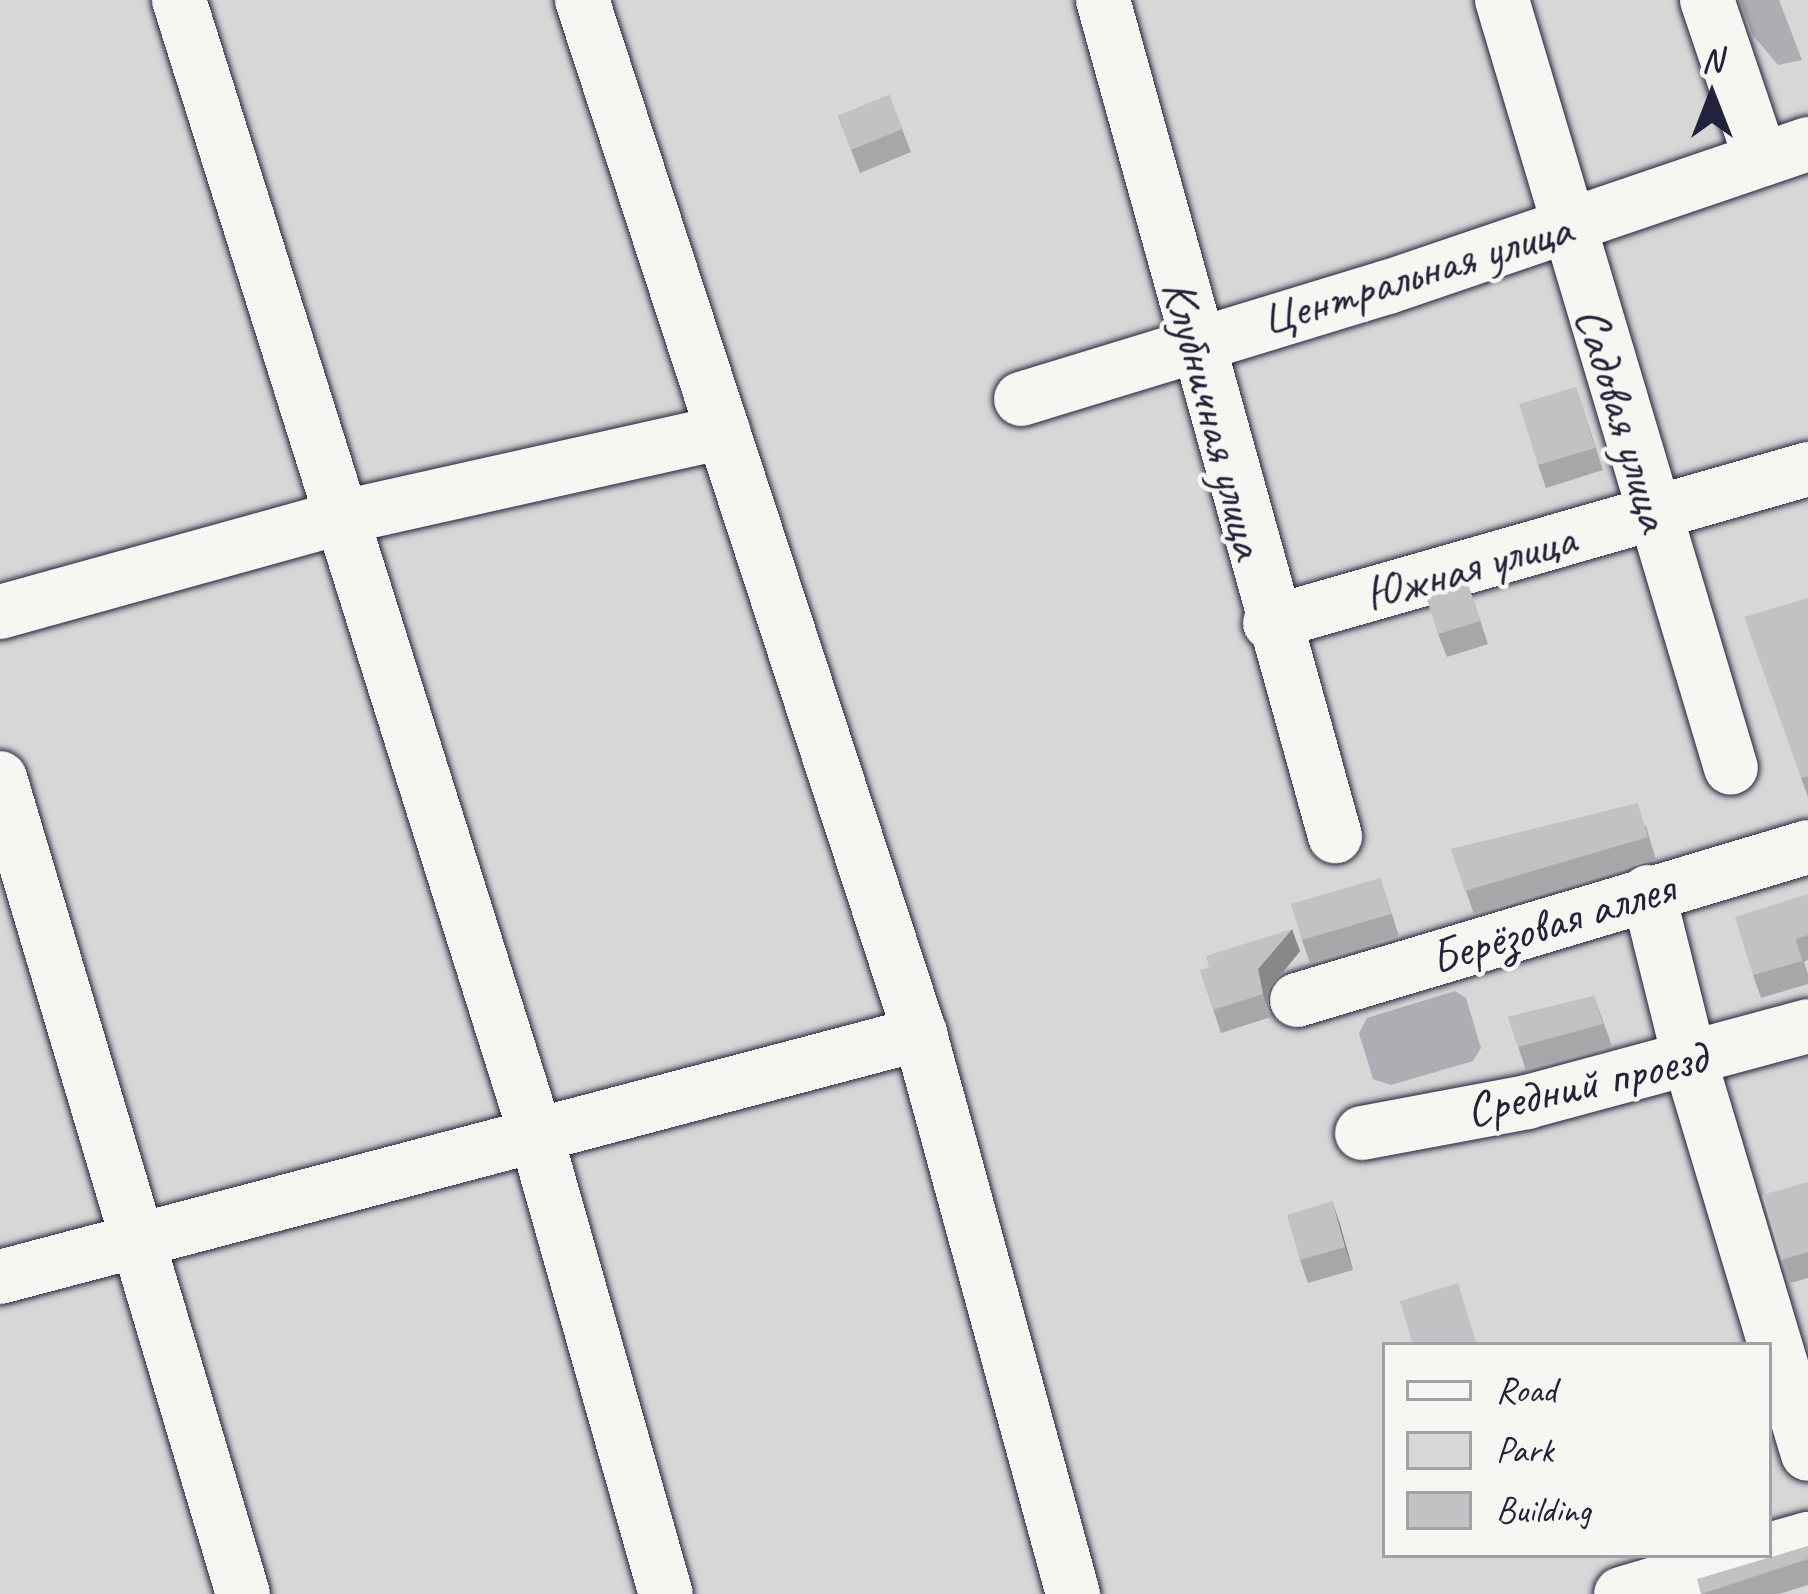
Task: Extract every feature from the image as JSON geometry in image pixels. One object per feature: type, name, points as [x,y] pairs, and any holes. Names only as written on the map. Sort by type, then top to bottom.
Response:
[{"type":"lane","points":[[179,0],[536,1132],[666,1594]]},
{"type":"lane","points":[[582,0],[920,1034],[1073,1594]]},
{"type":"lane","name":"Клубничная улица","points":[[1103,0],[1192,343],[1335,836]]},
{"type":"lane","name":"Садовая улица","points":[[1502,0],[1651,515],[1731,768]]},
{"type":"lane","points":[[1707,0],[1784,150]]},
{"type":"lane","name":"Центральная улица","points":[[1021,399],[1567,229],[1784,150]]},
{"type":"lane","points":[[0,612],[339,518],[723,432]]},
{"type":"lane","name":"Южная улица","points":[[1270,623],[1808,469]]},
{"type":"lane","points":[[0,778],[141,1236],[243,1594]]},
{"type":"lane","name":"Берёзовая аллея","points":[[1297,1000],[1648,892],[1805,859]]},
{"type":"lane","points":[[1648,892],[1690,1061],[1786,1365],[1808,1454]]},
{"type":"lane","name":"Средний проезд","points":[[1362,1133],[1690,1061],[1808,1026]]},
{"type":"lane","points":[[0,1277],[141,1236],[920,1034]]},
{"type":"lane","points":[[1772,1549],[1808,1539]]},
{"type":"lane","points":[[1621,1594],[1743,1558]]},
{"type":"green space","points":[[0,0],[1808,0],[1808,1594],[0,1594]]},
{"type":"shaded area","points":[[1740,0],[1779,0],[1802,60],[1778,65],[1752,34]]},
{"type":"shaded area","points":[[1455,991],[1466,998],[1481,1048],[1473,1061],[1391,1085],[1373,1079],[1359,1033],[1367,1018]]},
{"type":"building","points":[[889,95],[902,129],[851,150],[838,116]]},
{"type":"building","points":[[1576,387],[1595,448],[1538,465],[1519,404]]},
{"type":"building","points":[[1465,575],[1480,621],[1438,634],[1423,587]]},
{"type":"building","points":[[1808,598],[1808,776],[1801,778],[1744,617]]},
{"type":"building","points":[[1638,803],[1648,837],[1465,891],[1451,849]]},
{"type":"building","points":[[1380,878],[1391,914],[1302,940],[1291,904]]},
{"type":"building","points":[[1808,894],[1808,935],[1796,939],[1802,961],[1753,975],[1735,917]]},
{"type":"building","points":[[1292,929],[1258,969],[1263,994],[1213,1010],[1200,970],[1209,967],[1206,956]]},
{"type":"building","points":[[1594,996],[1603,1024],[1518,1047],[1508,1017]]},
{"type":"building","points":[[1808,1182],[1808,1252],[1781,1260],[1762,1195]]},
{"type":"building","points":[[1332,1201],[1345,1247],[1300,1260],[1287,1215]]},
{"type":"building","points":[[1458,1283],[1476,1342],[1412,1342],[1400,1301]]},
{"type":"building","points":[[1808,1546],[1808,1559],[1701,1594],[1697,1579]]}]
